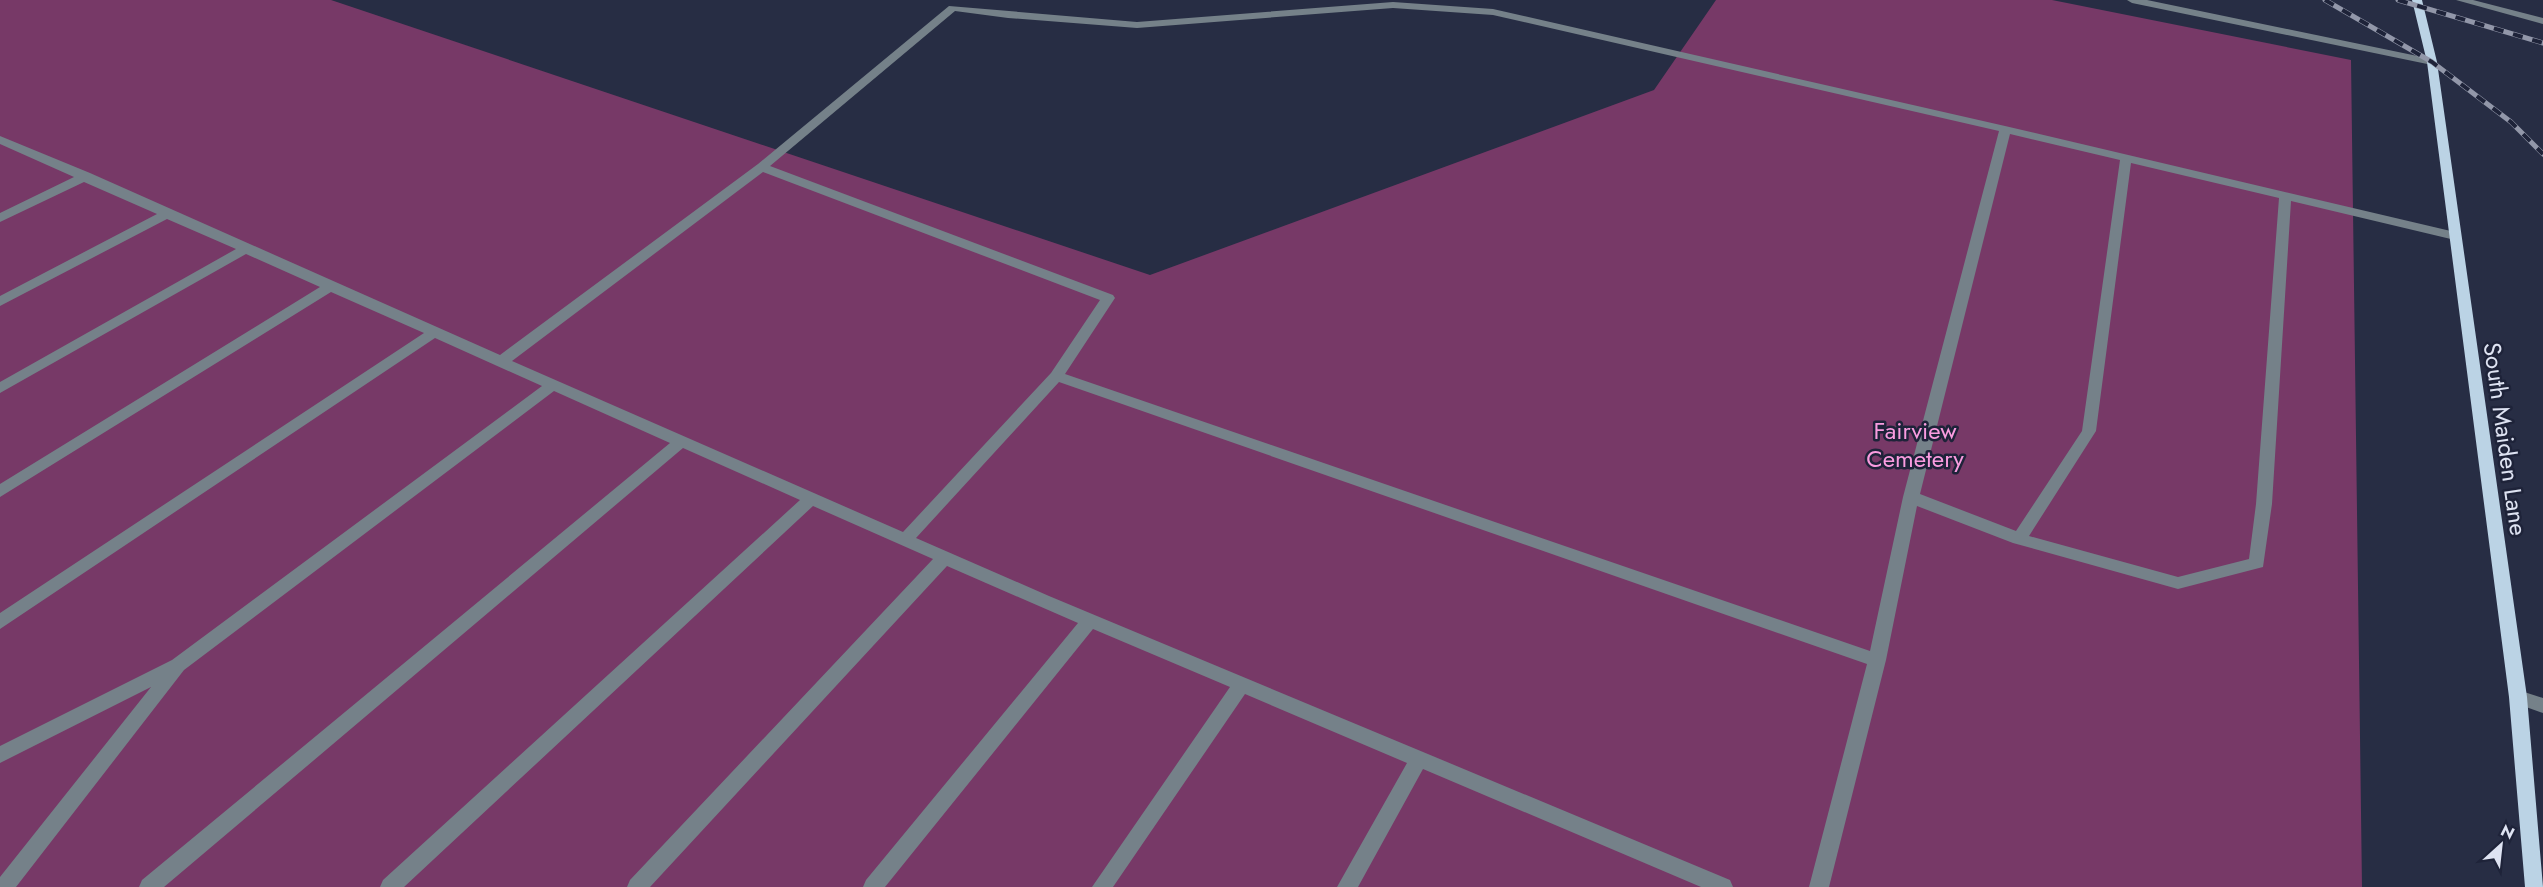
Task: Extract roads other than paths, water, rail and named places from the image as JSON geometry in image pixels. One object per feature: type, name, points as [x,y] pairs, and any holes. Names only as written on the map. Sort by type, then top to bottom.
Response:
[{"type":"main road","name":"South Maiden Lane","points":[[2417,0],[2432,62],[2518,697],[2535,887]]},
{"type":"street","points":[[2132,0],[2432,62]]},
{"type":"street","points":[[2461,0],[2543,21]]},
{"type":"street","points":[[501,362],[762,167],[953,8],[1008,15],[1137,25],[1393,5],[1493,12],[2004,129],[2455,236]]},
{"type":"street","points":[[1819,887],[1877,660],[1911,496],[2004,129]]},
{"type":"street","points":[[3,144],[86,176],[501,362],[1090,621],[1723,887]]},
{"type":"street","points":[[2019,539],[2089,431],[2126,158]]},
{"type":"street","points":[[762,167],[1108,298],[1056,376],[905,540]]},
{"type":"street","points":[[0,218],[86,176]]},
{"type":"street","points":[[1911,496],[2019,539],[2178,583],[2257,563],[2264,504],[2285,196]]},
{"type":"street","points":[[0,302],[169,213]]},
{"type":"street","points":[[0,388],[247,248]]},
{"type":"street","points":[[0,490],[332,285]]},
{"type":"street","points":[[0,622],[436,332]]},
{"type":"street","points":[[1056,376],[1877,660]]},
{"type":"street","points":[[0,755],[178,664],[554,384]]},
{"type":"street","points":[[149,887],[682,441]]},
{"type":"street","points":[[390,887],[811,499]]},
{"type":"street","points":[[637,887],[945,557]]},
{"type":"street","points":[[873,887],[1090,621]]},
{"type":"street","points":[[4,887],[178,664]]},
{"type":"street","points":[[1102,887],[1241,685]]},
{"type":"street","points":[[2518,697],[2543,706]]},
{"type":"street","points":[[1347,887],[1419,759]]},
{"type":"railway","points":[[2325,0],[2432,62],[2511,122],[2543,154]]},
{"type":"railway","points":[[2398,0],[2543,43]]},
{"type":"park label","name":"Fairview Cemetery","points":[[1915,445]]}]
